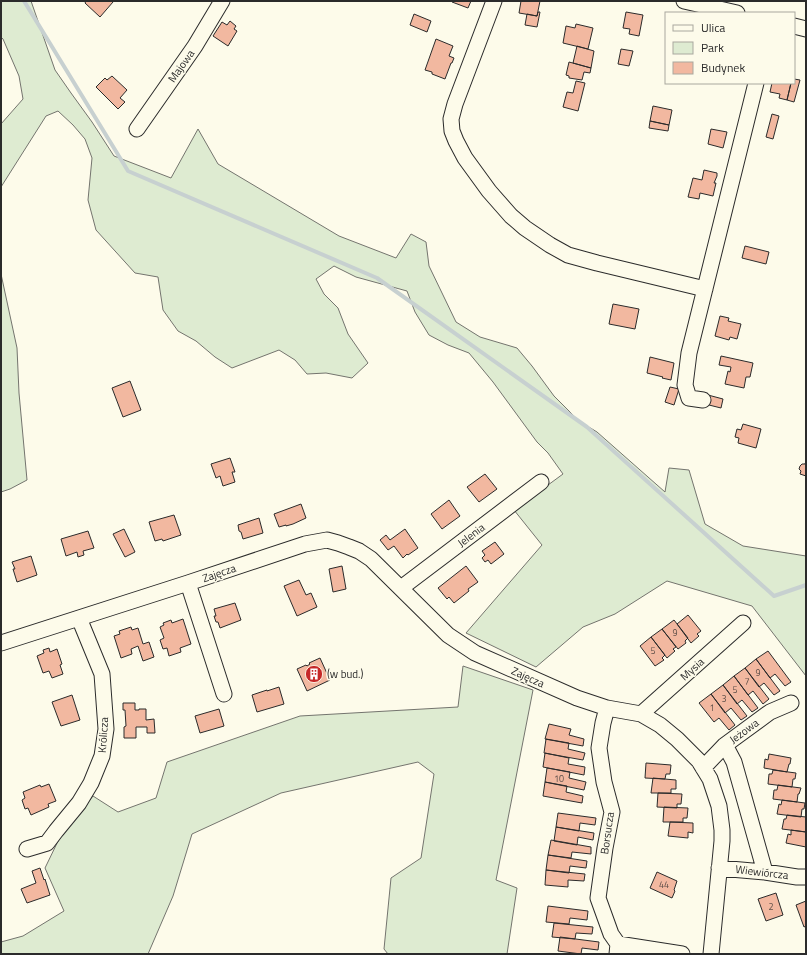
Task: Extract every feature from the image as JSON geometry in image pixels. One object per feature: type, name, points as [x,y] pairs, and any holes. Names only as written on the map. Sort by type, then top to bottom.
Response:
[{"type":"street","name":"Majowa","points":[[137,129],[195,46],[222,1]]},
{"type":"street","points":[[494,1],[455,104],[451,119],[452,131],[456,142],[465,158],[489,191],[511,216],[525,228],[568,255],[705,289]]},
{"type":"street","points":[[684,1],[733,12]]},
{"type":"street","points":[[795,26],[806,29]]},
{"type":"street","points":[[703,400],[690,398],[685,385],[689,353],[756,84]]},
{"type":"street","name":"Jelenia","points":[[401,588],[541,482]]},
{"type":"street","name":"Zajęcza","points":[[1,643],[305,544],[327,540],[350,546],[371,559],[448,635],[476,653],[577,698],[607,708],[641,714],[660,725],[677,739],[699,761],[710,779],[719,806],[722,830],[711,954]]},
{"type":"street","name":"Zajęcza","points":[[188,583],[224,694]]},
{"type":"street","name":"Królicza","points":[[27,849],[46,843],[79,803],[91,783],[102,756],[106,729],[102,674],[79,618]]},
{"type":"street","name":"Mysia","points":[[641,714],[743,623]]},
{"type":"street","name":"Jeżowa","points":[[703,768],[724,745],[770,712],[791,703]]},
{"type":"street","name":"Borsucza","points":[[607,708],[599,748],[604,782],[612,812],[598,898],[618,949]]},
{"type":"street","points":[[724,745],[734,762],[765,872]]},
{"type":"street","name":"Wiewiórcza","points":[[719,868],[806,877]]},
{"type":"street","points":[[618,949],[682,954]]},
{"type":"green space","points":[[1,1],[31,1],[55,70],[114,156],[171,178],[198,129],[218,164],[339,236],[396,258],[411,234],[426,242],[429,266],[456,322],[480,337],[517,348],[554,396],[579,421],[597,432],[665,492],[669,468],[689,470],[705,524],[743,546],[806,556],[806,676],[752,606],[667,581],[615,614],[583,627],[536,667],[466,633],[542,545],[514,510],[563,474],[548,453],[537,442],[493,382],[469,353],[448,345],[429,335],[415,312],[407,291],[356,277],[334,266],[316,279],[324,294],[338,308],[348,334],[368,363],[352,378],[326,373],[307,374],[295,360],[279,350],[232,368],[215,357],[196,341],[178,331],[163,310],[158,277],[135,273],[96,230],[88,200],[92,158],[85,139],[58,111],[46,116],[1,187],[1,124],[23,99],[19,76],[1,37]]},
{"type":"green space","points":[[1,274],[17,348],[19,393],[27,480],[1,492]]},
{"type":"green space","points":[[463,666],[533,690],[496,880],[517,888],[507,954],[388,954],[384,949],[391,878],[421,858],[434,774],[418,762],[281,793],[192,834],[173,896],[148,954],[1,954],[1,942],[23,936],[64,911],[45,868],[60,837],[93,796],[118,812],[156,798],[167,762],[300,716],[458,707]]},
{"type":"building","points":[[86,1],[113,2],[100,17],[85,3]]},
{"type":"building","points":[[452,1],[471,1],[468,8]]},
{"type":"building","points":[[521,1],[540,1],[537,16],[519,13]]},
{"type":"building","points":[[538,12],[540,12],[537,27],[525,25],[527,14],[537,16]]},
{"type":"building","points":[[626,12],[643,15],[639,36],[629,34],[630,29],[623,28]]},
{"type":"building","points":[[414,14],[431,21],[427,32],[410,25]]},
{"type":"building","points":[[230,21],[236,26],[234,29],[237,31],[228,46],[213,36],[222,22],[227,25]]},
{"type":"building","points":[[576,24],[593,28],[588,49],[563,43],[566,26],[575,28]]},
{"type":"building","points":[[436,39],[453,46],[449,56],[454,58],[445,79],[425,70]]},
{"type":"building","points":[[577,46],[594,51],[591,68],[573,63]]},
{"type":"building","points":[[621,49],[633,51],[629,66],[618,64]]},
{"type":"building","points":[[569,62],[591,68],[590,73],[584,72],[582,80],[569,78],[569,76],[566,75]]},
{"type":"building","points":[[112,76],[127,90],[120,98],[125,102],[118,109],[96,87],[105,78],[107,80]]},
{"type":"building","points":[[795,79],[800,80],[794,102],[787,100],[791,84],[795,84]]},
{"type":"building","points":[[576,81],[585,83],[578,111],[563,107],[567,92],[573,93]]},
{"type":"building","points":[[772,84],[791,84],[787,100],[779,98],[780,94],[770,92]]},
{"type":"building","points":[[653,106],[672,110],[669,125],[650,121]]},
{"type":"building","points":[[772,114],[779,116],[773,139],[766,137]]},
{"type":"building","points":[[650,121],[669,125],[668,131],[649,128]]},
{"type":"building","points":[[711,129],[727,132],[723,148],[708,144]]},
{"type":"building","points":[[704,170],[717,173],[714,183],[716,183],[713,196],[700,193],[699,199],[688,197],[693,178],[702,180]]},
{"type":"building","points":[[745,246],[769,252],[766,264],[742,258]]},
{"type":"building","points":[[613,304],[639,309],[635,329],[609,324]]},
{"type":"building","points":[[720,316],[729,318],[728,321],[741,324],[737,339],[730,337],[729,340],[715,336]]},
{"type":"building","points":[[721,356],[753,363],[750,377],[746,377],[744,388],[725,384],[728,371],[730,372],[731,367],[719,365]]},
{"type":"building","points":[[650,357],[674,363],[671,380],[647,373]]},
{"type":"building","points":[[130,381],[141,410],[123,417],[112,388]]},
{"type":"building","points":[[670,387],[679,389],[674,405],[665,402]]},
{"type":"building","points":[[708,395],[723,399],[721,408],[705,404]]},
{"type":"building","points":[[743,424],[761,429],[756,448],[738,443],[739,438],[735,437],[737,429],[741,430]]},
{"type":"building","points":[[230,458],[235,472],[232,472],[235,482],[223,486],[220,476],[216,478],[211,464]]},
{"type":"building","points":[[806,461],[806,476],[800,474],[801,471],[799,469],[802,464],[805,464]]},
{"type":"building","points":[[485,474],[497,489],[479,502],[467,487]]},
{"type":"building","points":[[449,500],[460,516],[442,529],[431,514]]},
{"type":"building","points":[[301,504],[306,518],[293,524],[279,527],[274,514]]},
{"type":"building","points":[[174,515],[181,535],[163,541],[162,539],[155,541],[149,522]]},
{"type":"building","points":[[259,518],[263,533],[243,539],[238,525]]},
{"type":"building","points":[[124,529],[135,552],[125,557],[113,534]]},
{"type":"building","points":[[405,529],[418,548],[403,558],[394,546],[388,550],[380,540],[386,535],[390,540]]},
{"type":"building","points":[[88,531],[94,548],[83,551],[84,555],[78,557],[77,552],[66,556],[61,539]]},
{"type":"building","points":[[495,542],[504,554],[491,564],[488,560],[485,562],[482,558],[485,555],[482,551]]},
{"type":"building","points":[[31,556],[37,575],[17,582],[13,569],[15,569],[12,562]]},
{"type":"building","points":[[342,566],[346,589],[333,592],[329,569]]},
{"type":"building","points":[[466,566],[478,582],[468,589],[469,591],[454,603],[449,597],[447,599],[438,588]]},
{"type":"building","points":[[299,580],[306,595],[311,593],[317,607],[297,616],[284,586]]},
{"type":"building","points":[[235,603],[241,620],[220,628],[214,616],[216,616],[214,609]]},
{"type":"building","points":[[688,615],[701,631],[697,634],[699,636],[691,643],[677,624]]},
{"type":"building","points":[[183,619],[191,644],[180,648],[181,652],[169,656],[167,648],[163,649],[160,640],[164,638],[160,627],[164,625],[163,623],[171,620],[172,623]]},
{"type":"building","points":[[674,620],[688,638],[685,641],[686,643],[678,649],[662,629]]},
{"type":"building","points":[[131,627],[132,630],[138,628],[143,644],[149,642],[154,657],[143,661],[138,646],[131,649],[132,654],[121,658],[114,636],[120,634],[119,631]]},
{"type":"building","points":[[662,629],[676,647],[673,649],[675,651],[667,658],[651,637]]},
{"type":"building","points":[[651,637],[665,655],[662,658],[664,660],[655,666],[640,646]]},
{"type":"building","points":[[49,648],[50,652],[57,649],[62,664],[60,665],[63,674],[52,678],[49,671],[43,673],[37,656],[44,653],[43,650]]},
{"type":"building","points":[[768,651],[791,682],[785,686],[775,674],[770,678],[756,659]]},
{"type":"building","name":"(w bud.)","points":[[320,658],[330,680],[307,691],[297,669],[306,665],[307,666],[310,664],[309,663]]},
{"type":"building","points":[[756,659],[780,691],[774,695],[764,683],[759,687],[745,668]]},
{"type":"building","points":[[745,668],[769,699],[763,704],[753,691],[748,695],[734,676]]},
{"type":"building","points":[[734,676],[758,708],[752,712],[742,700],[737,704],[723,685]]},
{"type":"building","points":[[723,685],[747,716],[741,720],[731,708],[725,713],[711,694]]},
{"type":"building","points":[[279,687],[284,704],[257,712],[252,695]]},
{"type":"building","points":[[711,694],[735,725],[729,730],[719,718],[714,722],[699,703]]},
{"type":"building","points":[[72,695],[80,720],[61,726],[52,702]]},
{"type":"building","points":[[123,703],[135,703],[135,710],[146,709],[146,720],[154,719],[155,733],[147,733],[147,727],[136,727],[136,738],[124,738],[124,727],[126,726]]},
{"type":"building","points":[[219,709],[224,726],[200,733],[195,716]]},
{"type":"building","points":[[549,724],[571,729],[569,735],[584,739],[583,746],[545,739]]},
{"type":"building","points":[[546,739],[569,743],[568,749],[585,753],[583,760],[544,753]]},
{"type":"building","points":[[545,753],[569,758],[568,764],[585,767],[584,775],[543,767]]},
{"type":"building","points":[[769,754],[791,758],[787,772],[764,768],[765,759],[768,760]]},
{"type":"building","points":[[646,763],[671,765],[670,774],[666,774],[665,779],[645,778]]},
{"type":"building","points":[[547,768],[570,772],[569,778],[586,782],[584,790],[545,782]]},
{"type":"building","points":[[773,770],[796,773],[795,779],[793,779],[792,787],[768,784],[769,774],[772,774]]},
{"type":"building","points":[[653,778],[676,780],[676,789],[671,789],[671,793],[651,793]]},
{"type":"building","points":[[545,782],[567,786],[566,792],[583,796],[582,803],[543,796]]},
{"type":"building","points":[[49,784],[56,801],[48,804],[49,807],[31,815],[28,808],[25,809],[22,800],[25,798],[23,792],[40,785],[41,787]]},
{"type":"building","points":[[778,785],[801,788],[798,794],[797,802],[773,799],[774,790],[777,790]]},
{"type":"building","points":[[658,793],[682,794],[681,804],[677,804],[677,808],[657,807]]},
{"type":"building","points":[[782,800],[805,803],[804,809],[802,809],[801,817],[777,814],[779,804],[781,805]]},
{"type":"building","points":[[664,807],[688,808],[687,818],[683,818],[683,822],[663,822]]},
{"type":"building","points":[[558,813],[596,818],[595,825],[580,823],[579,831],[556,827]]},
{"type":"building","points":[[787,815],[806,817],[806,832],[782,829],[784,819],[786,819]]},
{"type":"building","points":[[670,822],[693,823],[693,833],[688,832],[688,838],[668,836]]},
{"type":"building","points":[[556,827],[594,833],[593,840],[578,837],[577,845],[554,841]]},
{"type":"building","points":[[791,830],[806,832],[806,847],[786,843],[788,834],[791,835]]},
{"type":"building","points":[[551,840],[591,847],[591,854],[572,852],[571,858],[548,855]]},
{"type":"building","points":[[548,855],[587,861],[586,868],[570,866],[569,873],[546,870]]},
{"type":"building","points":[[40,868],[50,895],[27,903],[21,889],[36,883],[32,871]]},
{"type":"building","points":[[546,870],[585,874],[584,881],[568,880],[568,887],[545,885]]},
{"type":"building","points":[[657,872],[677,881],[672,898],[650,888]]},
{"type":"building","points":[[776,893],[783,915],[766,921],[758,899]]},
{"type":"building","points":[[806,901],[806,926],[804,927],[796,905]]},
{"type":"building","points":[[548,906],[588,911],[587,920],[570,918],[569,924],[546,922]]},
{"type":"building","points":[[554,923],[593,927],[592,934],[576,933],[575,939],[552,937]]},
{"type":"building","points":[[560,937],[599,942],[598,950],[582,948],[581,954],[558,951]]},
{"type":"waterway","points":[[24,1],[128,171],[377,278],[587,427],[774,596],[806,585]]},
{"type":"place","name":"(w bud.)","points":[[314,674]]}]
